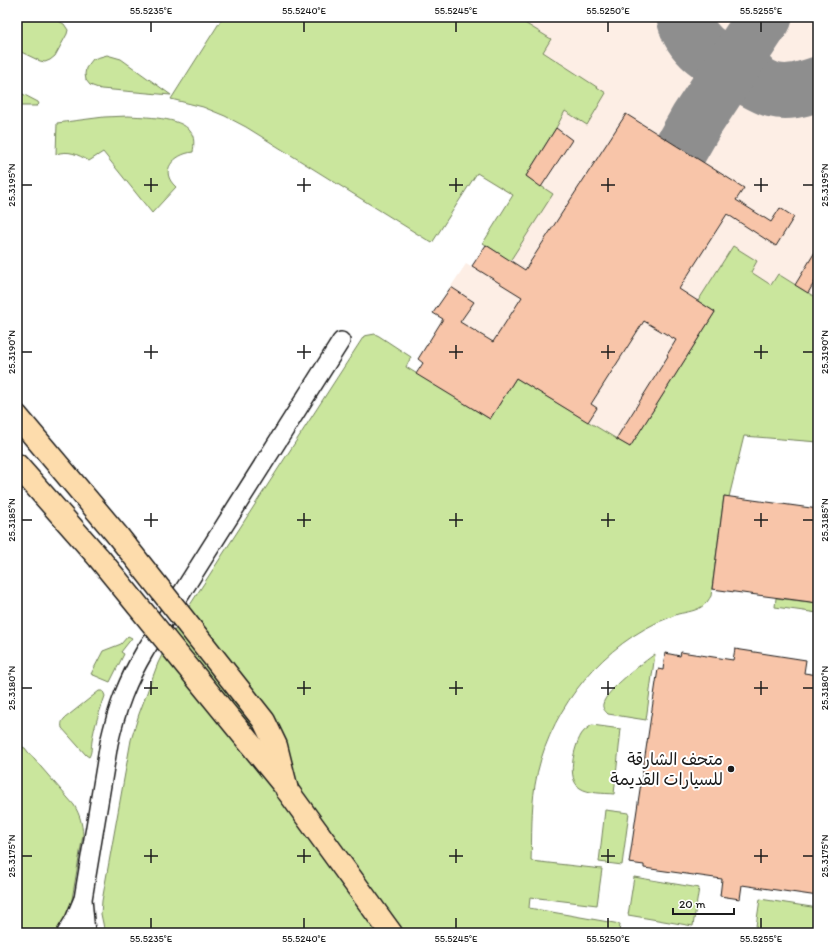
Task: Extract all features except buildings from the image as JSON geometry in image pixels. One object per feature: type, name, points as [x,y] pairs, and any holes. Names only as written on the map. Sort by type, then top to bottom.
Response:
[{"type":"highway","points":[[17,416],[118,536],[264,721],[276,746],[287,790]]},
{"type":"highway","points":[[17,465],[99,558],[287,790],[391,933]]},
{"type":"street","points":[[66,933],[74,920],[83,899],[114,718],[132,672],[341,341]]},
{"type":"street","points":[[83,899],[86,933]]},
{"type":"shaded area","points":[[371,17],[818,17],[818,299],[778,274],[632,507],[490,419],[418,359],[442,319],[433,313],[466,264],[471,267],[472,266],[485,245],[483,243],[513,196],[477,173]]},
{"type":"green space","points":[[17,17],[51,17],[64,24],[68,30],[67,34],[55,56],[45,62],[17,50]]},
{"type":"green space","points":[[223,17],[515,17],[551,39],[543,52],[606,93],[587,125],[565,111],[526,176],[553,194],[510,261],[483,243],[513,195],[477,173],[432,243],[246,127],[203,107],[171,99]]},
{"type":"green space","points":[[107,55],[121,59],[171,95],[101,89],[90,85],[86,80],[86,68],[93,59]]},
{"type":"green space","points":[[17,91],[38,102],[39,104],[37,106],[17,106]]},
{"type":"green space","points":[[104,117],[152,117],[171,120],[185,126],[192,133],[194,144],[193,152],[180,156],[168,169],[168,175],[176,187],[152,213],[103,152],[89,161],[73,153],[65,152],[56,154],[57,123]]},
{"type":"green space","points":[[733,246],[757,261],[751,272],[771,285],[778,274],[818,299],[818,442],[744,436],[729,497],[724,496],[711,596],[709,600],[698,609],[678,614],[656,623],[633,636],[612,651],[576,690],[550,735],[541,760],[535,785],[532,813],[531,861],[602,869],[597,905],[530,897],[529,908],[620,924],[619,933],[105,933],[101,914],[102,901],[131,740],[158,663],[173,633],[190,605],[364,336],[375,334],[411,357],[406,367],[490,419],[516,378],[630,447],[715,312],[698,301]]},
{"type":"green space","points":[[776,598],[818,603],[818,613],[775,607]]},
{"type":"green space","points":[[128,636],[132,638],[121,652],[124,654],[110,682],[91,674],[103,651],[121,644]]},
{"type":"green space","points":[[655,654],[646,720],[608,714],[604,709],[603,704],[611,691]]},
{"type":"green space","points":[[99,691],[103,691],[105,696],[97,718],[89,757],[62,728],[62,721]]},
{"type":"green space","points":[[592,725],[621,729],[614,794],[584,790],[576,784],[573,778],[572,770],[578,740]]},
{"type":"green space","points":[[17,745],[25,748],[74,805],[81,823],[83,835],[71,905],[61,925],[54,933],[17,933]]},
{"type":"green space","points":[[605,810],[629,813],[622,865],[599,862]]},
{"type":"green space","points":[[634,877],[699,888],[693,926],[628,915]]},
{"type":"green space","points":[[760,899],[818,908],[818,933],[755,933]]},
{"type":"taxiway","points":[[684,17],[686,25],[692,36],[705,50],[723,63],[767,88],[785,91],[807,88],[818,84]]},
{"type":"taxiway","points":[[681,148],[697,120],[765,17]]},
{"type":"place","name":"متحف الشارقة للسيارات القديمة","points":[[731,769]]}]
